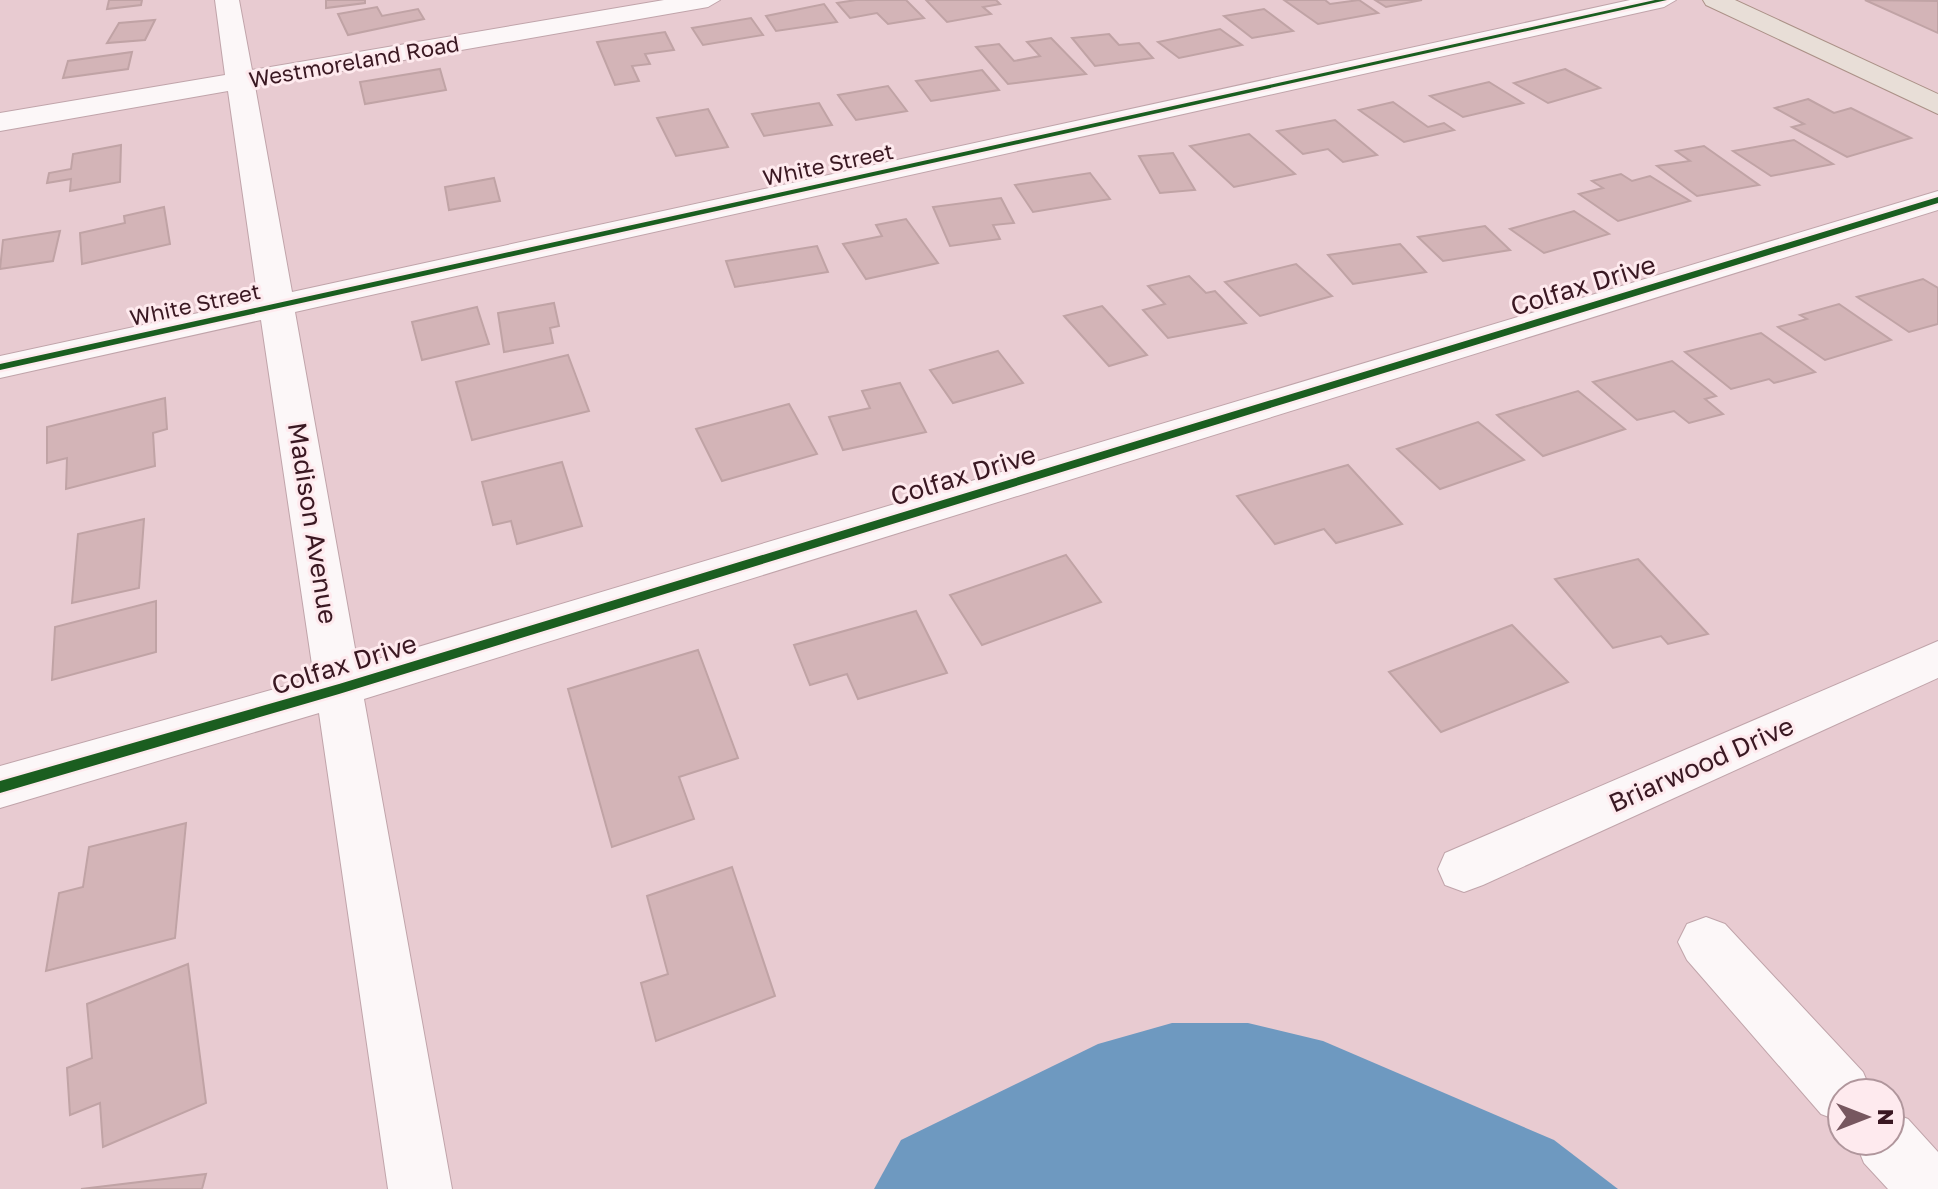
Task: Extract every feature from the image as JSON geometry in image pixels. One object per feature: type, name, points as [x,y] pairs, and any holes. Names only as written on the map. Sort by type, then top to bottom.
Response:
[{"type":"main road","points":[[1715,0],[1938,105]]},
{"type":"street","name":"Madison Avenue","points":[[227,0],[420,1189]]},
{"type":"street","name":"Westmoreland Road","points":[[6,120],[708,0]]},
{"type":"street","points":[[1550,0],[1585,17]]},
{"type":"street","name":"White Street","points":[[0,367],[1664,0]]},
{"type":"street","name":"Colfax Drive","points":[[0,787],[339,689],[1938,200]]},
{"type":"street","name":"Briarwood Drive","points":[[1464,869],[1938,658]]},
{"type":"street","points":[[1706,942],[1828,1077]]},
{"type":"street","points":[[1901,1157],[1930,1189]]},
{"type":"water","points":[[1172,1023],[1248,1023],[1323,1041],[1554,1140],[1618,1189],[874,1189],[901,1140],[1098,1044]]},
{"type":"building","points":[[109,0],[142,0],[141,5],[107,9]]},
{"type":"building","points":[[326,0],[365,0],[365,3],[326,8]]},
{"type":"building","points":[[906,0],[924,18],[888,24],[877,13],[850,18],[837,3]]},
{"type":"building","points":[[926,0],[996,0],[1000,4],[983,7],[991,14],[947,22]]},
{"type":"building","points":[[1284,0],[1325,0],[1330,4],[1359,0],[1378,13],[1318,24]]},
{"type":"building","points":[[1375,0],[1422,0],[1386,7]]},
{"type":"building","points":[[1865,0],[1938,1],[1938,33]]},
{"type":"building","points":[[824,4],[837,22],[776,31],[766,16]]},
{"type":"building","points":[[377,7],[382,16],[418,9],[424,19],[348,35],[338,14]]},
{"type":"building","points":[[1264,9],[1293,31],[1252,38],[1224,16]]},
{"type":"building","points":[[751,18],[763,35],[703,45],[692,28]]},
{"type":"building","points":[[155,20],[145,40],[107,43],[119,23]]},
{"type":"building","points":[[1220,29],[1242,45],[1179,58],[1158,42]]},
{"type":"building","points":[[665,32],[674,50],[645,54],[650,64],[632,66],[639,81],[615,85],[597,42]]},
{"type":"building","points":[[1109,34],[1119,45],[1139,43],[1153,58],[1095,66],[1072,38]]},
{"type":"building","points":[[1051,38],[1086,74],[1008,84],[976,47],[999,44],[1014,61],[1040,56],[1027,42]]},
{"type":"building","points":[[132,52],[128,69],[63,78],[68,61]]},
{"type":"building","points":[[440,69],[446,90],[365,104],[360,82]]},
{"type":"building","points":[[1565,69],[1600,88],[1548,103],[1514,83]]},
{"type":"building","points":[[982,70],[999,90],[931,101],[916,81]]},
{"type":"building","points":[[1489,82],[1523,103],[1463,117],[1430,96]]},
{"type":"building","points":[[888,86],[907,111],[856,120],[838,95]]},
{"type":"building","points":[[1808,99],[1834,113],[1851,108],[1911,138],[1847,157],[1792,127],[1804,124],[1775,108]]},
{"type":"building","points":[[1393,102],[1428,127],[1444,123],[1454,130],[1404,142],[1359,110]]},
{"type":"building","points":[[819,103],[832,125],[764,136],[752,114]]},
{"type":"building","points":[[708,109],[728,147],[676,156],[657,118]]},
{"type":"building","points":[[1335,120],[1377,155],[1343,162],[1328,149],[1303,154],[1277,131]]},
{"type":"building","points":[[1249,134],[1295,174],[1234,187],[1190,146]]},
{"type":"building","points":[[1794,140],[1833,164],[1771,176],[1733,151]]},
{"type":"building","points":[[121,145],[120,182],[70,191],[71,179],[47,183],[49,173],[71,169],[73,154]]},
{"type":"building","points":[[1704,146],[1759,185],[1697,196],[1657,166],[1690,161],[1676,151]]},
{"type":"building","points":[[1173,153],[1195,190],[1160,193],[1139,156]]},
{"type":"building","points":[[1090,173],[1110,199],[1033,212],[1015,185]]},
{"type":"building","points":[[1621,174],[1632,181],[1650,176],[1690,201],[1618,221],[1579,194],[1603,188],[1592,181]]},
{"type":"building","points":[[494,178],[500,201],[449,210],[445,187]]},
{"type":"building","points":[[1001,198],[1014,223],[993,225],[1000,239],[950,246],[933,207]]},
{"type":"building","points":[[164,207],[170,244],[82,264],[80,233],[125,223],[124,216]]},
{"type":"building","points":[[1574,211],[1609,234],[1544,253],[1510,229]]},
{"type":"building","points":[[906,219],[938,263],[866,279],[843,244],[882,236],[876,225]]},
{"type":"building","points":[[1485,226],[1510,250],[1443,261],[1418,237]]},
{"type":"building","points":[[60,231],[53,261],[0,269],[3,240]]},
{"type":"building","points":[[1400,244],[1426,272],[1353,284],[1328,255]]},
{"type":"building","points":[[817,246],[828,272],[735,287],[726,261]]},
{"type":"building","points":[[1296,264],[1332,296],[1260,316],[1225,282]]},
{"type":"building","points":[[1189,276],[1206,293],[1215,291],[1246,323],[1168,338],[1143,310],[1165,304],[1148,286]]},
{"type":"building","points":[[1923,279],[1938,288],[1938,324],[1909,332],[1857,297]]},
{"type":"building","points":[[554,303],[559,326],[550,328],[553,343],[504,352],[498,313]]},
{"type":"building","points":[[1839,304],[1891,340],[1825,360],[1778,327],[1807,319],[1800,315]]},
{"type":"building","points":[[1102,306],[1147,355],[1109,366],[1064,316]]},
{"type":"building","points":[[477,307],[489,344],[422,360],[412,322]]},
{"type":"building","points":[[1761,333],[1815,372],[1774,383],[1769,379],[1731,389],[1685,352]]},
{"type":"building","points":[[998,351],[1023,383],[953,403],[930,370]]},
{"type":"building","points":[[568,355],[589,411],[472,440],[456,382]]},
{"type":"building","points":[[1672,361],[1716,396],[1705,399],[1723,414],[1689,423],[1674,411],[1637,420],[1593,382]]},
{"type":"building","points":[[900,383],[926,432],[843,450],[829,417],[870,408],[862,391]]},
{"type":"building","points":[[1578,391],[1625,429],[1543,456],[1497,415]]},
{"type":"building","points":[[165,398],[167,429],[153,433],[155,466],[66,489],[67,458],[47,463],[47,427]]},
{"type":"building","points":[[789,404],[817,454],[722,481],[696,429]]},
{"type":"building","points":[[1478,422],[1524,460],[1440,489],[1397,449]]},
{"type":"building","points":[[562,462],[582,526],[517,544],[511,521],[493,525],[482,482]]},
{"type":"building","points":[[1348,465],[1402,524],[1336,543],[1324,529],[1275,544],[1237,496]]},
{"type":"building","points":[[144,519],[139,588],[72,603],[78,534]]},
{"type":"building","points":[[1066,555],[1101,602],[982,645],[950,595]]},
{"type":"building","points":[[1638,559],[1708,634],[1668,644],[1661,636],[1613,648],[1555,579]]},
{"type":"building","points":[[156,601],[156,652],[52,680],[55,627]]},
{"type":"building","points":[[916,611],[947,673],[858,699],[847,674],[810,685],[794,645]]},
{"type":"building","points":[[1512,625],[1568,682],[1441,732],[1389,672]]},
{"type":"building","points":[[698,650],[738,758],[679,777],[694,819],[612,847],[568,689]]},
{"type":"building","points":[[186,823],[175,938],[46,971],[59,893],[83,887],[89,847]]},
{"type":"building","points":[[732,867],[775,996],[656,1041],[641,983],[668,974],[647,896]]},
{"type":"building","points":[[188,964],[206,1103],[103,1147],[100,1103],[70,1115],[67,1068],[92,1058],[87,1004]]},
{"type":"building","points":[[206,1174],[202,1189],[81,1189]]},
{"type":"cycle path","points":[[0,367],[1664,0]]},
{"type":"cycle path","points":[[0,787],[339,689],[1938,200]]}]
